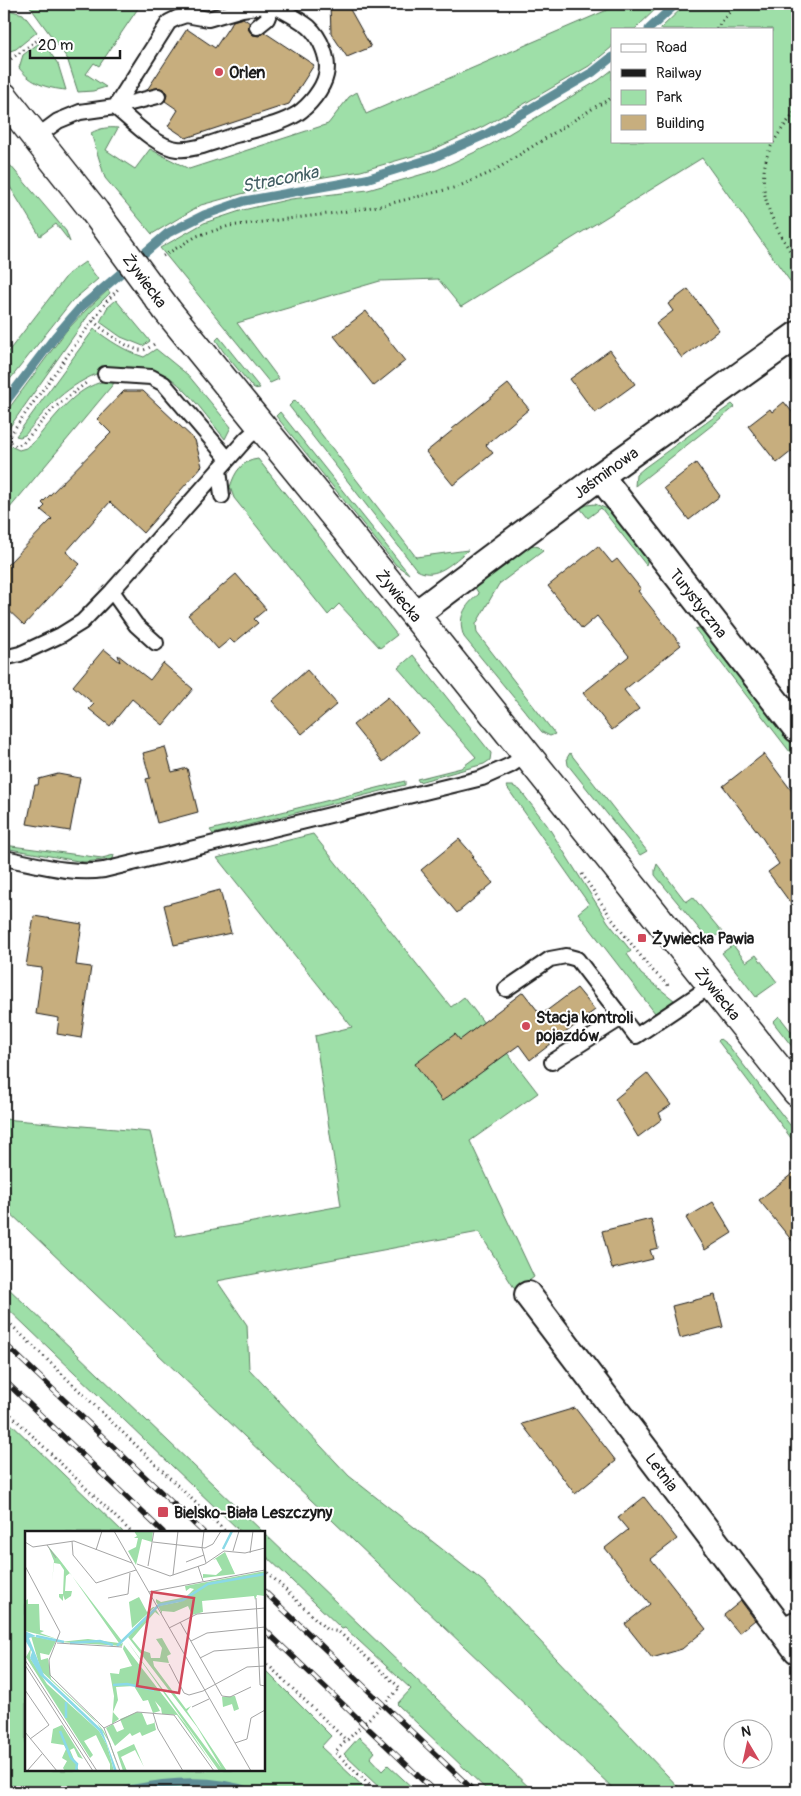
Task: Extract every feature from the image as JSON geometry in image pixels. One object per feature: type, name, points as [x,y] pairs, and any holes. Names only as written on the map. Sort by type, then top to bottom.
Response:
[{"type":"main road","name":"Żywiecka","points":[[4,98],[95,212],[167,310],[415,615],[797,1092]]},
{"type":"street","name":"Jaśminowa","points":[[415,615],[600,476],[797,335]]},
{"type":"street","name":"Turystyczna","points":[[600,476],[797,729]]},
{"type":"street","name":"Letnia","points":[[528,1295],[788,1622],[797,1650]]},
{"type":"lane","points":[[257,27],[267,18],[273,4]]},
{"type":"lane","points":[[273,4],[309,28],[320,41],[326,61],[326,75],[320,89],[312,100],[298,113],[267,126],[194,147],[176,149],[159,142],[115,107],[169,22],[186,15],[208,19],[242,9],[273,4]]},
{"type":"lane","points":[[35,138],[58,122],[80,112],[115,107],[158,96]]},
{"type":"lane","points":[[104,374],[152,377],[164,384],[223,464],[222,496]]},
{"type":"lane","points":[[4,658],[20,654],[61,635],[82,622],[112,591],[246,438],[261,426]]},
{"type":"lane","points":[[112,591],[136,625],[156,643]]},
{"type":"lane","points":[[4,858],[75,872],[104,870],[482,778],[511,765],[526,755]]},
{"type":"lane","points":[[506,989],[550,959],[566,956],[577,959],[636,1036],[712,985]]},
{"type":"lane","points":[[552,1062],[623,1017]]},
{"type":"path","points":[[717,28],[736,4]]},
{"type":"path","points":[[11,58],[43,36]]},
{"type":"path","points":[[156,261],[197,236],[229,226],[384,205],[458,187],[492,172],[611,99]]},
{"type":"path","points":[[797,109],[770,149],[762,175],[766,204],[781,237],[797,262]]},
{"type":"path","points":[[104,374],[85,384],[53,409],[24,443],[16,446],[5,442],[92,321],[107,301],[120,288]]},
{"type":"path","points":[[92,321],[119,341],[140,351],[146,350],[153,344]]},
{"type":"path","points":[[4,1318],[225,1531]]},
{"type":"path","points":[[4,1408],[130,1531]]},
{"type":"path","points":[[265,1570],[326,1629],[339,1632],[400,1688],[334,1752],[377,1792]]},
{"type":"path","points":[[265,1662],[346,1741]]},
{"type":"green space","points":[[28,4],[141,4],[99,66],[94,63],[86,74],[106,87],[93,91],[78,92],[67,58]]},
{"type":"green space","points":[[621,4],[661,4],[636,28],[611,28],[611,48],[589,66],[484,126],[430,151],[361,171],[288,183],[201,205],[152,234],[105,178],[91,133],[104,128],[118,128],[106,150],[135,169],[150,149],[189,169],[328,124],[349,97],[357,92],[366,114]]},
{"type":"green space","points":[[686,4],[797,4],[797,291],[702,158],[461,307],[438,279],[380,281],[237,323],[279,379],[270,383],[160,248],[204,223],[243,210],[291,199],[368,190],[437,170],[490,145],[599,80],[611,71],[611,142],[774,142],[774,28],[661,28]]},
{"type":"green space","points":[[9,10],[23,14],[37,32],[16,49],[7,52],[3,31],[6,14]]},
{"type":"green space","points":[[42,41],[58,64],[66,90],[40,84],[29,78],[19,68],[23,55]]},
{"type":"green space","points":[[4,158],[66,231],[70,242],[56,224],[40,236],[4,177]]},
{"type":"green space","points":[[85,262],[98,279],[71,302],[4,387],[4,357],[68,274]]},
{"type":"green space","points":[[108,290],[110,293],[90,313],[4,435],[4,415],[66,331]]},
{"type":"green space","points":[[116,300],[150,341],[143,346],[121,337],[100,322],[107,308]]},
{"type":"green space","points":[[94,329],[130,352],[144,357],[156,349],[188,375],[231,427],[225,439],[193,399],[174,380],[154,370],[129,367],[104,368],[103,371],[79,383],[59,397],[25,435],[16,436]]},
{"type":"green space","points":[[219,337],[260,388],[254,389],[223,351],[216,340]]},
{"type":"green space","points":[[106,381],[115,382],[4,515],[4,443],[19,450],[26,448],[32,444],[74,397],[94,384]]},
{"type":"green space","points":[[295,400],[416,557],[468,550],[438,572],[424,573],[417,570],[289,406]]},
{"type":"green space","points":[[732,404],[735,407],[635,486],[636,475],[644,468]]},
{"type":"green space","points":[[280,412],[409,574],[396,565],[276,416]]},
{"type":"green space","points":[[258,459],[397,635],[380,648],[339,604],[328,615],[234,498],[230,487],[237,472],[247,462]]},
{"type":"green space","points":[[595,504],[610,510],[648,558],[646,565],[601,508],[588,518],[580,508]]},
{"type":"green space","points":[[530,545],[539,547],[543,551],[499,584],[476,624],[477,633],[555,734],[550,736],[542,732],[464,637],[461,624],[463,613],[469,603],[479,594],[474,586]]},
{"type":"green space","points":[[702,627],[797,750],[797,761],[695,629]]},
{"type":"green space","points":[[413,655],[491,753],[490,760],[484,764],[419,782],[417,779],[461,768],[476,757],[398,668]]},
{"type":"green space","points":[[570,753],[647,851],[640,855],[568,765],[567,758]]},
{"type":"green space","points":[[405,781],[405,785],[213,834],[210,830]]},
{"type":"green space","points":[[506,786],[513,786],[520,790],[547,825],[608,922],[631,951],[627,954],[641,974],[674,1000],[655,1013],[578,913],[589,904]]},
{"type":"green space","points":[[313,834],[451,1007],[464,997],[538,1093],[470,1141],[534,1277],[516,1291],[479,1232],[217,1281],[247,1325],[249,1369],[349,1476],[484,1582],[683,1792],[617,1792],[4,1207],[4,1119],[150,1132],[176,1236],[341,1206],[315,1036],[352,1027],[217,858]]},
{"type":"green space","points":[[4,845],[102,858],[114,855],[113,859],[84,862],[4,848]]},
{"type":"green space","points":[[657,864],[686,902],[693,897],[722,932],[709,941],[655,875]]},
{"type":"green space","points":[[733,945],[746,962],[756,955],[777,982],[756,997],[722,953]]},
{"type":"green space","points":[[779,1016],[797,1039],[797,1053],[773,1022]]},
{"type":"green space","points":[[720,1039],[728,1045],[797,1134],[797,1146],[718,1041]]},
{"type":"green space","points":[[4,1284],[262,1531],[240,1531],[4,1305]]},
{"type":"green space","points":[[4,1417],[122,1531],[25,1531],[25,1771],[265,1771],[265,1670],[331,1736],[321,1747],[369,1792],[4,1792]]},
{"type":"green space","points":[[265,1534],[534,1792],[489,1792],[397,1704],[411,1689],[345,1628],[342,1629],[265,1555]]},
{"type":"green space","points":[[359,1737],[375,1752],[370,1758],[382,1771],[388,1765],[417,1792],[384,1792],[344,1754]]},
{"type":"building","points":[[330,4],[347,4],[371,47],[347,57],[331,33]]},
{"type":"building","name":"Orlen","points":[[243,18],[250,23],[248,29],[253,35],[259,36],[264,32],[314,65],[289,104],[186,138],[168,126],[178,110],[165,101],[167,94],[165,90],[160,88],[147,90],[187,29],[215,48],[233,21]]},
{"type":"building","points":[[688,289],[719,330],[682,358],[656,324],[673,311],[668,304]]},
{"type":"building","points":[[366,311],[405,361],[374,386],[334,336]]},
{"type":"building","points":[[610,350],[635,384],[595,413],[570,379]]},
{"type":"building","points":[[508,384],[529,409],[486,445],[493,453],[453,485],[426,452]]},
{"type":"building","points":[[124,391],[143,391],[195,440],[202,466],[143,533],[110,502],[66,552],[80,564],[24,625],[4,606],[4,568],[52,519],[41,510],[45,506],[42,503],[111,433],[97,419]]},
{"type":"building","points":[[784,402],[797,418],[797,447],[777,463],[748,426],[770,409],[772,412]]},
{"type":"building","points":[[696,463],[720,496],[689,520],[664,488]]},
{"type":"building","points":[[598,546],[612,563],[617,559],[641,589],[638,591],[681,645],[624,690],[639,709],[612,730],[583,693],[629,656],[597,616],[582,629],[548,586]]},
{"type":"building","points":[[236,574],[266,609],[254,619],[258,623],[234,643],[230,639],[218,649],[188,615]]},
{"type":"building","points":[[104,649],[120,662],[118,655],[150,680],[163,663],[193,689],[163,725],[132,699],[110,726],[89,709],[94,704],[73,686]]},
{"type":"building","points":[[307,670],[337,704],[302,734],[272,701]]},
{"type":"building","points":[[388,697],[418,733],[383,762],[353,725]]},
{"type":"building","points":[[165,747],[172,772],[187,768],[198,812],[157,823],[146,779],[150,778],[143,753]]},
{"type":"building","points":[[764,754],[797,798],[797,912],[768,872],[779,864],[763,839],[723,786]]},
{"type":"building","points":[[58,774],[80,778],[70,831],[27,824],[35,785],[38,785],[39,779]]},
{"type":"building","points":[[459,839],[493,883],[457,913],[421,870]]},
{"type":"building","points":[[220,890],[231,933],[174,945],[164,905]]},
{"type":"building","points":[[34,916],[82,924],[76,965],[91,967],[81,1038],[57,1034],[59,1018],[36,1014],[42,968],[26,966]]},
{"type":"building","points":[[577,988],[595,1010],[530,1060],[519,1045],[442,1101],[415,1064],[455,1034],[460,1040],[523,992],[541,1015]]},
{"type":"building","points":[[647,1073],[671,1105],[659,1113],[662,1119],[638,1137],[615,1099]]},
{"type":"building","points":[[797,1170],[797,1247],[759,1200]]},
{"type":"building","points":[[713,1202],[732,1233],[705,1250],[686,1218]]},
{"type":"building","points":[[651,1219],[658,1248],[650,1250],[653,1259],[612,1269],[602,1231]]},
{"type":"building","points":[[715,1295],[723,1327],[680,1338],[672,1306]]},
{"type":"building","points":[[575,1408],[616,1461],[575,1494],[522,1424]]},
{"type":"building","points":[[644,1497],[677,1539],[651,1559],[706,1629],[682,1649],[652,1658],[625,1624],[650,1604],[605,1548],[628,1530],[618,1518]]},
{"type":"building","points":[[741,1601],[755,1620],[739,1633],[724,1615]]},
{"type":"waterway","name":"Straconka","points":[[650,28],[676,4]]},
{"type":"waterway","name":"Straconka","points":[[4,404],[55,337],[80,308],[168,233],[204,215],[244,201],[366,179],[433,158],[487,134],[593,72],[611,58]]},
{"type":"waterway","points":[[124,1792],[174,1783],[205,1783],[250,1792]]},
{"type":"railway","points":[[4,1343],[202,1531]]},
{"type":"railway","points":[[4,1380],[162,1531]]},
{"type":"railway","points":[[265,1592],[475,1792]]},
{"type":"railway","points":[[265,1630],[435,1792]]},
{"type":"place","name":"Orlen","points":[[219,72]]},
{"type":"place","name":"Żywiecka Pawia","points":[[642,938]]},
{"type":"place","name":"Stacja kontroli pojazdów","points":[[526,1026]]},
{"type":"place","name":"Bielsko-Biała Leszczyny","points":[[163,1512]]}]
